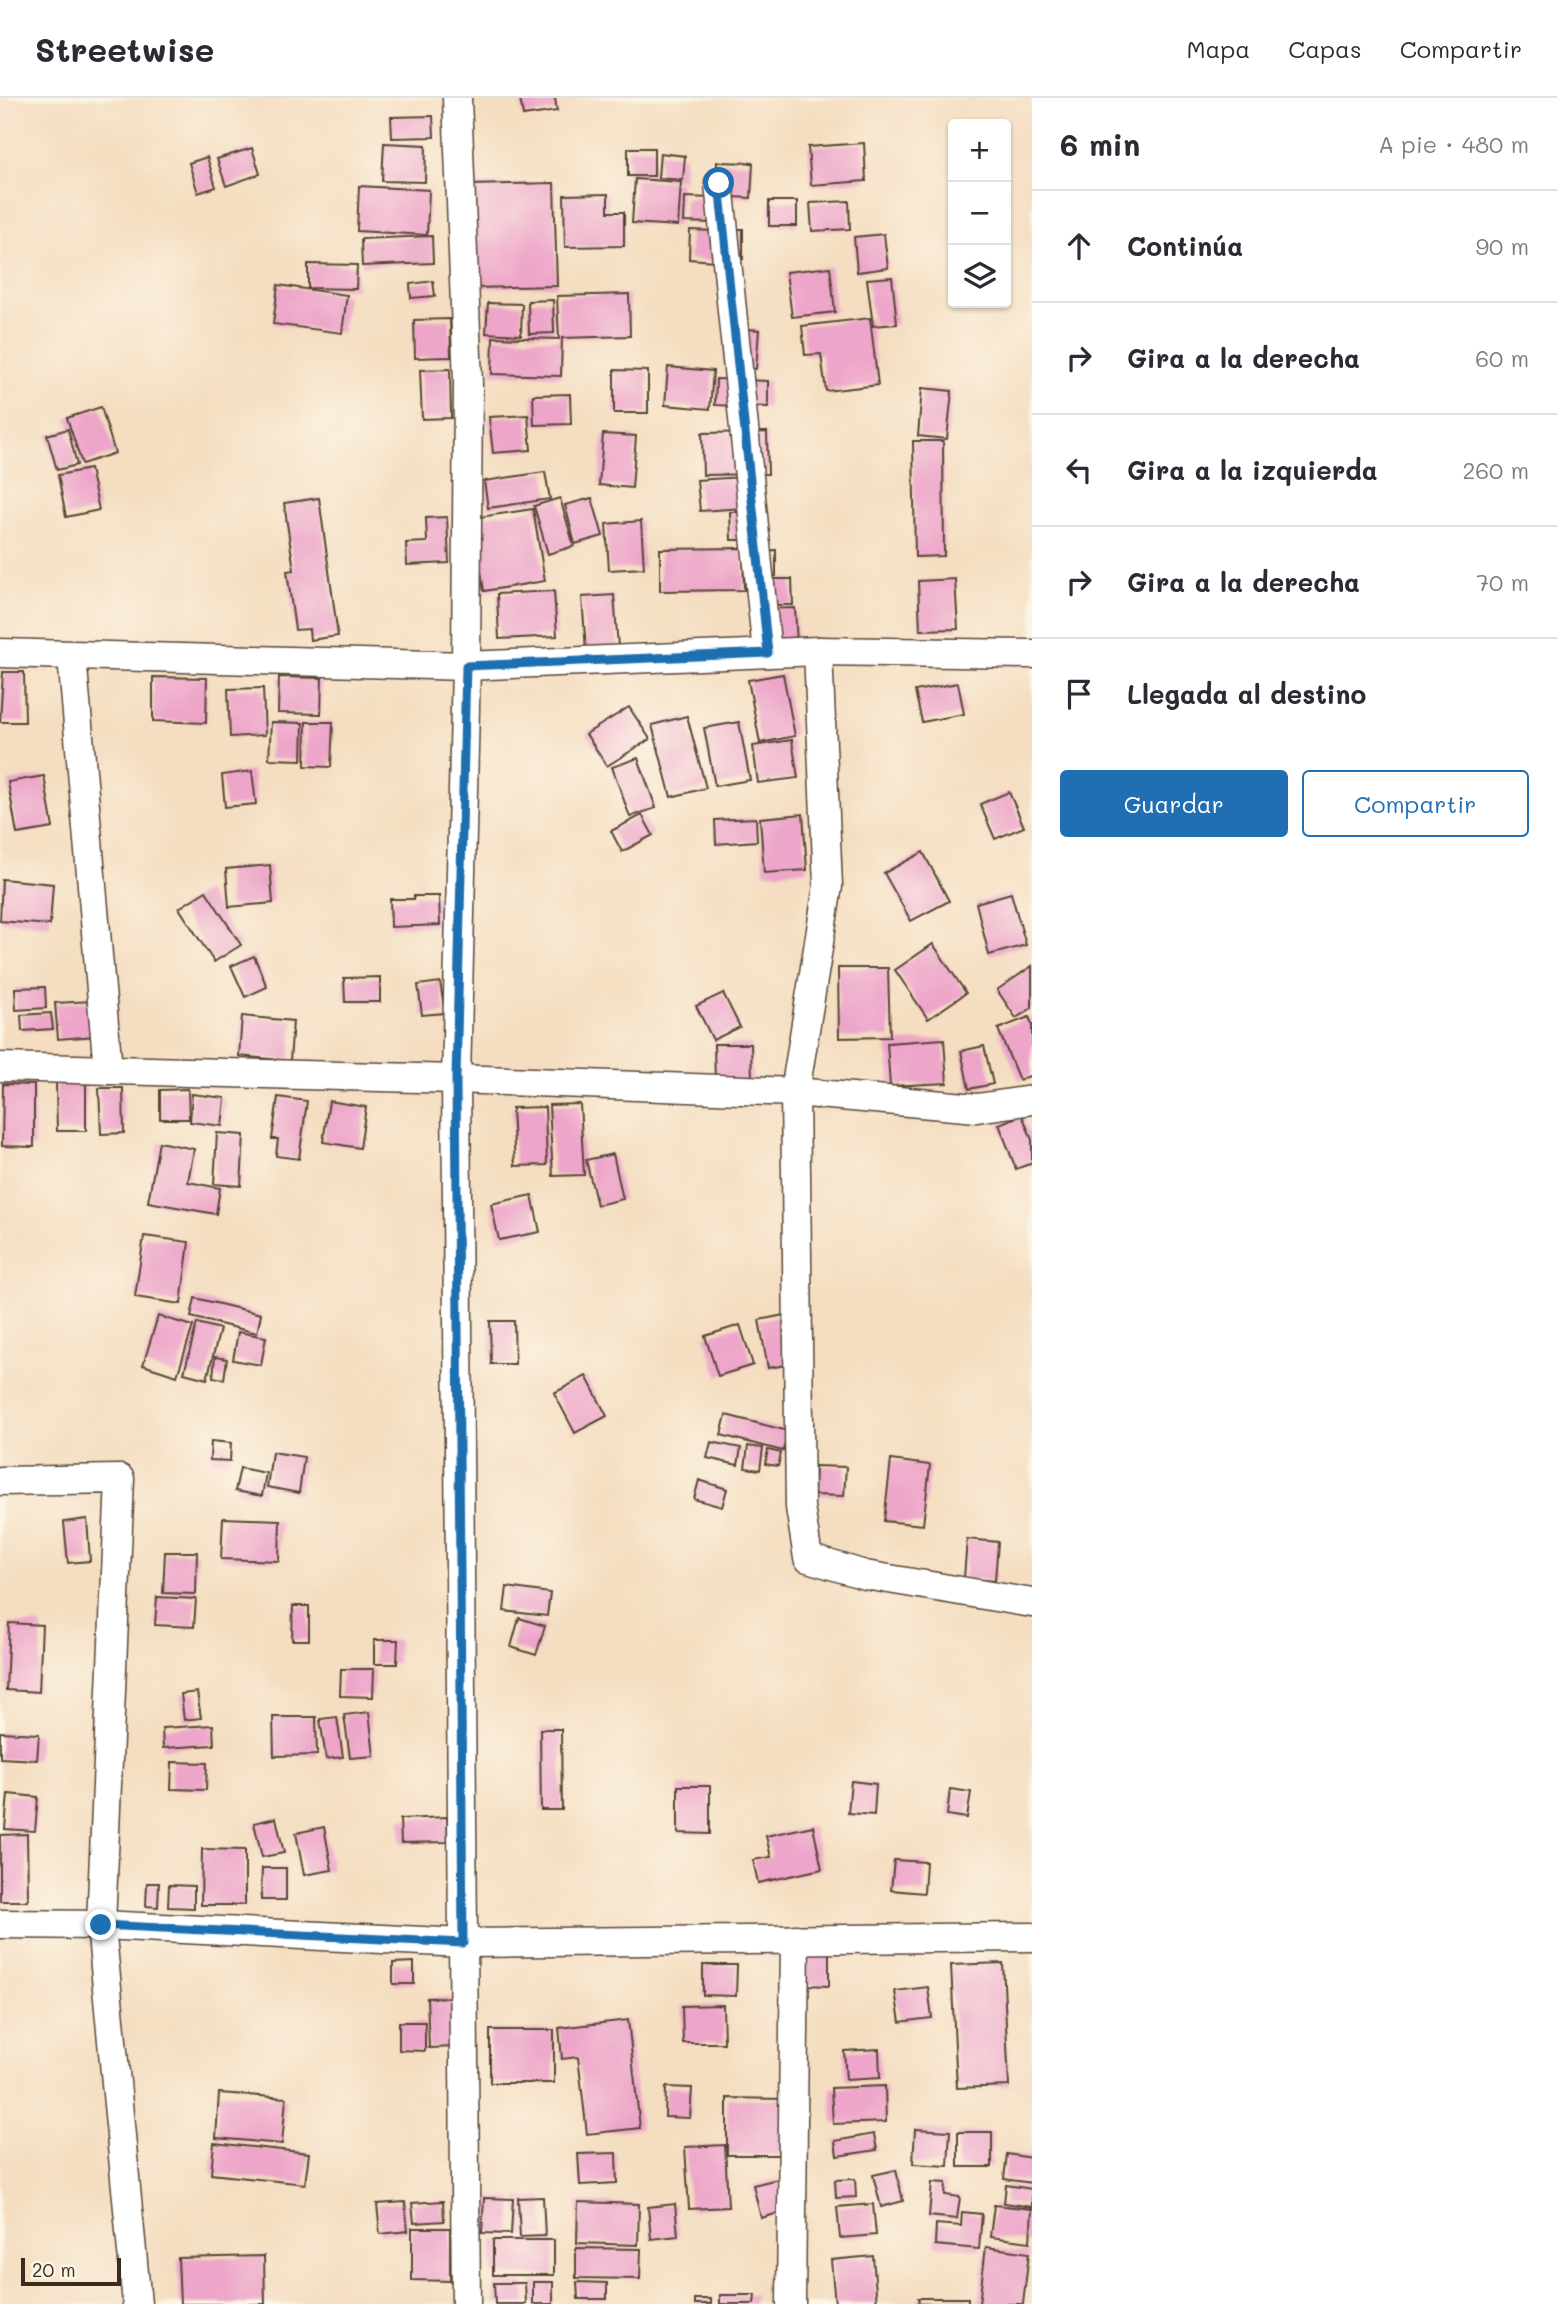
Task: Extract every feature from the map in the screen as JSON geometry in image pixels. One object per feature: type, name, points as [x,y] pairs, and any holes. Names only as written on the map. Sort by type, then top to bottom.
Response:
[{"type":"street","points":[[457,98],[468,383],[466,666],[456,1079],[466,2304]]},
{"type":"street","points":[[719,183],[768,653]]},
{"type":"street","points":[[818,651],[828,886],[795,1092],[800,1507],[808,1558],[865,1575],[1032,1602]]},
{"type":"street","points":[[0,653],[466,666],[818,651],[1032,654]]},
{"type":"street","points":[[72,656],[108,1070]]},
{"type":"street","points":[[0,1067],[456,1079],[795,1092],[977,1108],[1032,1100]]},
{"type":"street","points":[[0,1481],[120,1479],[101,1925],[137,2304]]},
{"type":"street","points":[[0,1924],[101,1925],[463,1943],[1032,1937]]},
{"type":"street","points":[[791,2304],[796,1939]]},
{"type":"building","points":[[520,98],[555,98],[557,111],[523,116]]},
{"type":"building","points":[[433,116],[434,137],[392,138],[391,117]]},
{"type":"building","points":[[384,143],[426,145],[425,182],[382,181]]},
{"type":"building","points":[[864,143],[866,181],[811,185],[808,147]]},
{"type":"building","points":[[252,148],[260,174],[226,186],[217,159]]},
{"type":"building","points":[[628,148],[654,148],[654,176],[628,176]]},
{"type":"building","points":[[660,153],[685,156],[683,180],[658,178]]},
{"type":"building","points":[[207,157],[216,187],[198,193],[189,163]]},
{"type":"building","points":[[717,162],[753,163],[751,198],[716,196]]},
{"type":"building","points":[[635,179],[681,182],[678,226],[632,223]]},
{"type":"building","points":[[554,183],[557,286],[473,288],[470,185]]},
{"type":"building","points":[[359,186],[429,190],[427,235],[357,231]]},
{"type":"building","points":[[608,194],[608,212],[624,212],[624,246],[565,247],[564,195]]},
{"type":"building","points":[[685,197],[711,198],[710,223],[684,222]]},
{"type":"building","points":[[769,201],[797,201],[797,226],[769,226]]},
{"type":"building","points":[[849,201],[850,229],[812,231],[810,203]]},
{"type":"building","points":[[721,229],[743,229],[743,259],[720,258]]},
{"type":"building","points":[[690,230],[715,231],[714,261],[689,259]]},
{"type":"building","points":[[884,234],[888,268],[857,272],[854,237]]},
{"type":"building","points":[[432,236],[433,263],[362,266],[361,239]]},
{"type":"building","points":[[308,264],[357,265],[356,289],[308,288]]},
{"type":"building","points":[[830,267],[835,312],[792,317],[786,272]]},
{"type":"building","points":[[892,277],[897,324],[873,326],[867,279]]},
{"type":"building","points":[[433,281],[435,296],[411,298],[410,284]]},
{"type":"building","points":[[278,285],[347,295],[342,333],[273,324]]},
{"type":"building","points":[[629,294],[630,336],[562,338],[561,376],[492,374],[493,337],[559,339],[557,296]]},
{"type":"building","points":[[553,300],[554,333],[529,334],[528,301]]},
{"type":"building","points":[[488,303],[522,304],[521,335],[486,333]]},
{"type":"building","points":[[870,318],[878,385],[826,391],[821,354],[805,355],[802,326]]},
{"type":"building","points":[[450,319],[451,357],[415,358],[414,320]]},
{"type":"building","points":[[727,327],[759,330],[756,369],[724,365]]},
{"type":"building","points":[[668,367],[713,371],[710,409],[665,405]]},
{"type":"building","points":[[450,369],[451,418],[422,419],[420,370]]},
{"type":"building","points":[[614,370],[648,371],[648,413],[614,413]]},
{"type":"building","points":[[716,379],[768,381],[768,407],[715,405]]},
{"type":"building","points":[[922,388],[952,391],[947,439],[918,436]]},
{"type":"building","points":[[570,394],[571,424],[534,425],[533,395]]},
{"type":"building","points":[[101,407],[115,453],[82,464],[67,418]]},
{"type":"building","points":[[528,415],[531,450],[493,453],[489,417]]},
{"type":"building","points":[[68,429],[77,465],[57,470],[47,435]]},
{"type":"building","points":[[767,432],[768,474],[703,475],[702,433]]},
{"type":"building","points":[[603,434],[636,436],[632,488],[599,485]]},
{"type":"building","points":[[913,441],[943,441],[944,556],[915,557]]},
{"type":"building","points":[[90,469],[99,510],[66,517],[58,475]]},
{"type":"building","points":[[545,472],[550,499],[488,508],[484,481]]},
{"type":"building","points":[[742,477],[744,508],[700,511],[697,480]]},
{"type":"building","points":[[319,498],[338,636],[310,640],[309,629],[295,630],[287,571],[294,570],[284,503]]},
{"type":"building","points":[[560,498],[574,546],[548,554],[534,506]]},
{"type":"building","points":[[592,498],[603,536],[575,544],[565,505]]},
{"type":"building","points":[[533,509],[545,581],[484,591],[473,518]]},
{"type":"building","points":[[730,512],[765,512],[766,540],[731,540]]},
{"type":"building","points":[[447,517],[449,563],[407,565],[406,543],[427,542],[426,518]]},
{"type":"building","points":[[641,521],[644,568],[609,570],[606,524]]},
{"type":"building","points":[[743,548],[744,590],[660,591],[660,549]]},
{"type":"building","points":[[776,550],[776,576],[750,577],[749,551]]},
{"type":"building","points":[[756,579],[792,579],[793,605],[756,605]]},
{"type":"building","points":[[955,579],[958,629],[920,630],[918,581]]},
{"type":"building","points":[[554,591],[557,636],[499,639],[497,594]]},
{"type":"building","points":[[614,595],[618,647],[586,650],[582,597]]},
{"type":"building","points":[[795,608],[797,645],[762,646],[761,609]]},
{"type":"building","points":[[3,672],[24,672],[25,722],[0,722]]},
{"type":"building","points":[[783,674],[795,736],[760,743],[748,680]]},
{"type":"building","points":[[153,677],[207,678],[206,723],[153,721]]},
{"type":"building","points":[[279,677],[322,678],[321,714],[278,713]]},
{"type":"building","points":[[958,683],[964,714],[922,722],[915,691]]},
{"type":"building","points":[[263,688],[265,735],[230,737],[228,689]]},
{"type":"building","points":[[629,707],[650,739],[607,766],[586,734]]},
{"type":"building","points":[[687,716],[706,788],[671,797],[652,725]]},
{"type":"building","points":[[271,722],[303,723],[302,760],[269,759]]},
{"type":"building","points":[[306,722],[333,722],[331,767],[305,766]]},
{"type":"building","points":[[739,722],[750,780],[715,786],[704,728]]},
{"type":"building","points":[[792,740],[798,778],[758,783],[753,746]]},
{"type":"building","points":[[638,758],[656,808],[630,817],[612,767]]},
{"type":"building","points":[[252,771],[256,804],[225,807],[222,775]]},
{"type":"building","points":[[44,776],[53,828],[17,834],[8,782]]},
{"type":"building","points":[[1009,792],[1024,827],[995,839],[980,804]]},
{"type":"building","points":[[803,814],[807,870],[764,873],[760,818]]},
{"type":"building","points":[[642,815],[653,835],[622,852],[611,831]]},
{"type":"building","points":[[756,818],[757,841],[716,844],[715,820]]},
{"type":"building","points":[[923,852],[949,901],[911,921],[884,873]]},
{"type":"building","points":[[270,865],[273,903],[229,907],[226,869]]},
{"type":"building","points":[[2,879],[53,884],[50,925],[0,921]]},
{"type":"building","points":[[206,891],[241,945],[214,962],[179,908]]},
{"type":"building","points":[[1011,893],[1026,945],[989,955],[976,903]]},
{"type":"building","points":[[414,896],[439,896],[440,925],[391,927],[390,899],[414,899]]},
{"type":"building","points":[[933,944],[966,993],[928,1019],[895,970]]},
{"type":"building","points":[[254,956],[267,987],[245,997],[231,966]]},
{"type":"building","points":[[1032,966],[1032,1008],[1016,1018],[997,990]]},
{"type":"building","points":[[838,968],[888,968],[890,1037],[839,1038]]},
{"type":"building","points":[[380,977],[380,1002],[345,1002],[344,978]]},
{"type":"building","points":[[440,982],[445,1013],[422,1015],[418,985]]},
{"type":"building","points":[[45,987],[46,1008],[16,1010],[15,988]]},
{"type":"building","points":[[723,993],[740,1027],[713,1040],[696,1006]]},
{"type":"building","points":[[93,1001],[96,1036],[58,1039],[55,1003]]},
{"type":"building","points":[[51,1013],[53,1029],[22,1031],[21,1015]]},
{"type":"building","points":[[242,1016],[293,1021],[290,1061],[239,1056]]},
{"type":"building","points":[[1029,1017],[1032,1024],[1032,1075],[1019,1080],[998,1029]]},
{"type":"building","points":[[944,1039],[947,1083],[890,1086],[887,1043]]},
{"type":"building","points":[[714,1044],[751,1044],[752,1081],[715,1081]]},
{"type":"building","points":[[984,1046],[993,1084],[969,1089],[961,1051]]},
{"type":"building","points":[[56,1083],[86,1083],[86,1131],[57,1131]]},
{"type":"building","points":[[3,1084],[34,1085],[34,1147],[2,1146]]},
{"type":"building","points":[[99,1088],[123,1088],[124,1133],[101,1134]]},
{"type":"building","points":[[188,1089],[189,1119],[160,1119],[160,1090]]},
{"type":"building","points":[[192,1094],[225,1098],[222,1126],[190,1122]]},
{"type":"building","points":[[278,1097],[307,1101],[299,1159],[276,1156],[278,1139],[272,1139]]},
{"type":"building","points":[[329,1101],[366,1107],[360,1148],[323,1142]]},
{"type":"building","points":[[580,1104],[584,1175],[553,1176],[549,1105]]},
{"type":"building","points":[[545,1107],[547,1165],[515,1166],[512,1108]]},
{"type":"building","points":[[1022,1115],[1032,1140],[1032,1163],[1016,1169],[999,1124]]},
{"type":"building","points":[[217,1133],[244,1135],[241,1186],[214,1184]]},
{"type":"building","points":[[159,1142],[194,1149],[188,1182],[220,1188],[216,1214],[148,1202]]},
{"type":"building","points":[[613,1154],[623,1199],[597,1205],[586,1160]]},
{"type":"building","points":[[532,1195],[540,1232],[499,1240],[491,1204]]},
{"type":"building","points":[[144,1236],[189,1242],[181,1304],[135,1297]]},
{"type":"building","points":[[195,1298],[261,1314],[257,1333],[191,1317]]},
{"type":"building","points":[[784,1315],[793,1364],[768,1368],[759,1320]]},
{"type":"building","points":[[158,1316],[193,1326],[177,1376],[143,1365]]},
{"type":"building","points":[[490,1321],[514,1321],[515,1364],[491,1364]]},
{"type":"building","points":[[197,1323],[220,1329],[207,1379],[184,1373]]},
{"type":"building","points":[[740,1325],[753,1365],[718,1376],[705,1336]]},
{"type":"building","points":[[238,1332],[266,1337],[261,1365],[233,1360]]},
{"type":"building","points":[[215,1357],[227,1359],[224,1379],[213,1377]]},
{"type":"building","points":[[586,1376],[607,1416],[575,1433],[554,1393]]},
{"type":"building","points":[[726,1415],[788,1431],[783,1451],[721,1435]]},
{"type":"building","points":[[211,1441],[231,1443],[230,1461],[210,1460]]},
{"type":"building","points":[[711,1442],[741,1448],[738,1465],[707,1458]]},
{"type":"building","points":[[748,1446],[763,1448],[760,1470],[745,1468]]},
{"type":"building","points":[[768,1450],[781,1453],[778,1466],[765,1464]]},
{"type":"building","points":[[272,1452],[304,1457],[299,1493],[267,1487]]},
{"type":"building","points":[[891,1460],[930,1465],[923,1525],[884,1521]]},
{"type":"building","points":[[815,1466],[846,1467],[844,1496],[814,1495]]},
{"type":"building","points":[[240,1468],[266,1473],[262,1496],[235,1491]]},
{"type":"building","points":[[699,1480],[727,1489],[722,1507],[694,1499]]},
{"type":"building","points":[[223,1518],[280,1520],[279,1561],[221,1559]]},
{"type":"building","points":[[87,1519],[90,1561],[68,1563],[64,1522]]},
{"type":"building","points":[[967,1539],[998,1542],[995,1581],[964,1578]]},
{"type":"building","points":[[165,1552],[197,1552],[196,1594],[163,1593]]},
{"type":"building","points":[[507,1587],[550,1593],[547,1616],[504,1611]]},
{"type":"building","points":[[157,1597],[196,1599],[194,1627],[155,1625]]},
{"type":"building","points":[[293,1606],[309,1606],[309,1640],[292,1640]]},
{"type":"building","points":[[519,1618],[545,1626],[536,1655],[511,1647]]},
{"type":"building","points":[[9,1623],[42,1625],[39,1692],[6,1690]]},
{"type":"building","points":[[374,1640],[398,1640],[397,1664],[374,1664]]},
{"type":"building","points":[[341,1669],[374,1669],[373,1697],[340,1696]]},
{"type":"building","points":[[197,1692],[201,1718],[184,1720],[181,1694]]},
{"type":"building","points":[[369,1712],[374,1756],[350,1758],[344,1715]]},
{"type":"building","points":[[273,1717],[316,1717],[317,1755],[274,1756]]},
{"type":"building","points":[[337,1717],[343,1757],[326,1759],[320,1719]]},
{"type":"building","points":[[213,1725],[214,1745],[163,1748],[162,1728]]},
{"type":"building","points":[[540,1729],[561,1729],[562,1810],[541,1810]]},
{"type":"building","points":[[0,1732],[39,1734],[37,1760],[0,1758]]},
{"type":"building","points":[[172,1762],[207,1763],[206,1790],[171,1789]]},
{"type":"building","points":[[851,1781],[876,1784],[874,1815],[848,1813]]},
{"type":"building","points":[[678,1786],[710,1786],[710,1834],[678,1833]]},
{"type":"building","points":[[950,1789],[971,1792],[967,1818],[947,1815]]},
{"type":"building","points":[[8,1794],[38,1797],[35,1831],[5,1829]]},
{"type":"building","points":[[447,1817],[448,1842],[401,1843],[400,1819]]},
{"type":"building","points":[[276,1818],[284,1853],[262,1857],[254,1823]]},
{"type":"building","points":[[813,1826],[822,1869],[758,1883],[753,1860],[771,1857],[766,1836]]},
{"type":"building","points":[[324,1827],[332,1870],[304,1875],[296,1833]]},
{"type":"building","points":[[27,1834],[28,1901],[0,1901],[0,1835]]},
{"type":"building","points":[[202,1849],[245,1850],[245,1905],[201,1905]]},
{"type":"building","points":[[894,1860],[926,1862],[924,1893],[891,1890]]},
{"type":"building","points":[[262,1868],[286,1868],[286,1900],[261,1900]]},
{"type":"building","points":[[147,1883],[159,1883],[158,1907],[146,1906]]},
{"type":"building","points":[[169,1885],[194,1886],[194,1908],[168,1907]]},
{"type":"building","points":[[804,1944],[829,1945],[829,1986],[803,1985]]},
{"type":"building","points":[[414,1962],[414,1984],[393,1984],[393,1963]]},
{"type":"building","points":[[1003,1963],[1009,2086],[957,2088],[951,1965]]},
{"type":"building","points":[[703,1965],[737,1965],[736,1996],[703,1995]]},
{"type":"building","points":[[928,1987],[932,2018],[900,2022],[895,1991]]},
{"type":"building","points":[[454,1997],[456,2047],[429,2048],[427,1998]]},
{"type":"building","points":[[723,2005],[724,2043],[683,2043],[682,2006]]},
{"type":"building","points":[[628,2020],[640,2128],[587,2134],[578,2057],[562,2059],[559,2028]]},
{"type":"building","points":[[399,2022],[425,2022],[425,2051],[399,2050]]},
{"type":"building","points":[[490,2030],[554,2030],[554,2083],[490,2083]]},
{"type":"building","points":[[879,2049],[880,2078],[846,2080],[844,2051]]},
{"type":"building","points":[[885,2086],[886,2122],[833,2124],[831,2088]]},
{"type":"building","points":[[666,2087],[692,2088],[690,2118],[665,2117]]},
{"type":"building","points":[[219,2093],[286,2098],[282,2144],[216,2138]]},
{"type":"building","points":[[727,2098],[788,2099],[787,2155],[727,2155]]},
{"type":"building","points":[[915,2129],[950,2131],[948,2166],[913,2164]]},
{"type":"building","points":[[958,2132],[992,2132],[992,2167],[958,2167]]},
{"type":"building","points":[[874,2134],[877,2150],[837,2156],[835,2141]]},
{"type":"building","points":[[214,2143],[309,2153],[305,2184],[211,2174]]},
{"type":"building","points":[[725,2145],[728,2207],[689,2209],[685,2147]]},
{"type":"building","points":[[616,2153],[617,2183],[580,2185],[578,2154]]},
{"type":"building","points":[[1007,2154],[1032,2158],[1032,2183],[1004,2179]]},
{"type":"building","points":[[896,2170],[903,2201],[881,2207],[873,2175]]},
{"type":"building","points":[[778,2179],[786,2211],[761,2218],[753,2185]]},
{"type":"building","points":[[855,2179],[856,2197],[836,2198],[835,2180]]},
{"type":"building","points":[[932,2182],[946,2183],[945,2195],[960,2197],[957,2219],[929,2216]]},
{"type":"building","points":[[1006,2185],[1032,2189],[1032,2207],[1004,2203]]},
{"type":"building","points":[[543,2197],[545,2236],[520,2237],[518,2198]]},
{"type":"building","points":[[484,2198],[513,2199],[511,2234],[482,2233]]},
{"type":"building","points":[[443,2201],[444,2221],[414,2223],[412,2203]]},
{"type":"building","points":[[405,2202],[408,2231],[380,2234],[377,2204]]},
{"type":"building","points":[[578,2202],[639,2204],[638,2245],[577,2243]]},
{"type":"building","points":[[675,2204],[678,2236],[651,2239],[648,2207]]},
{"type":"building","points":[[873,2204],[876,2235],[840,2238],[837,2207]]},
{"type":"building","points":[[994,2205],[1032,2209],[1030,2242],[990,2237]]},
{"type":"building","points":[[962,2212],[982,2214],[979,2249],[935,2245],[936,2224],[961,2226]]},
{"type":"building","points":[[412,2228],[450,2228],[450,2281],[412,2280]]},
{"type":"building","points":[[493,2240],[554,2240],[554,2275],[493,2275]]},
{"type":"building","points":[[986,2247],[1029,2253],[1023,2304],[979,2304]]},
{"type":"building","points":[[576,2248],[641,2249],[640,2279],[576,2278]]},
{"type":"building","points":[[264,2256],[265,2304],[180,2304],[178,2258]]},
{"type":"building","points":[[873,2256],[877,2304],[835,2304],[831,2260]]},
{"type":"building","points":[[533,2282],[553,2282],[553,2304],[533,2304]]},
{"type":"building","points":[[577,2282],[607,2283],[607,2299],[578,2299]]},
{"type":"building","points":[[494,2283],[525,2283],[526,2304],[495,2304]]},
{"type":"building","points":[[720,2295],[755,2295],[754,2304],[720,2304]]},
{"type":"building","points":[[918,2298],[968,2298],[968,2304],[919,2304]]},
{"type":"building","points":[[695,2299],[711,2299],[711,2304],[695,2304]]},
{"type":"route","points":[[101,1925],[463,1943],[456,1079],[466,666],[768,653],[719,183]]}]
